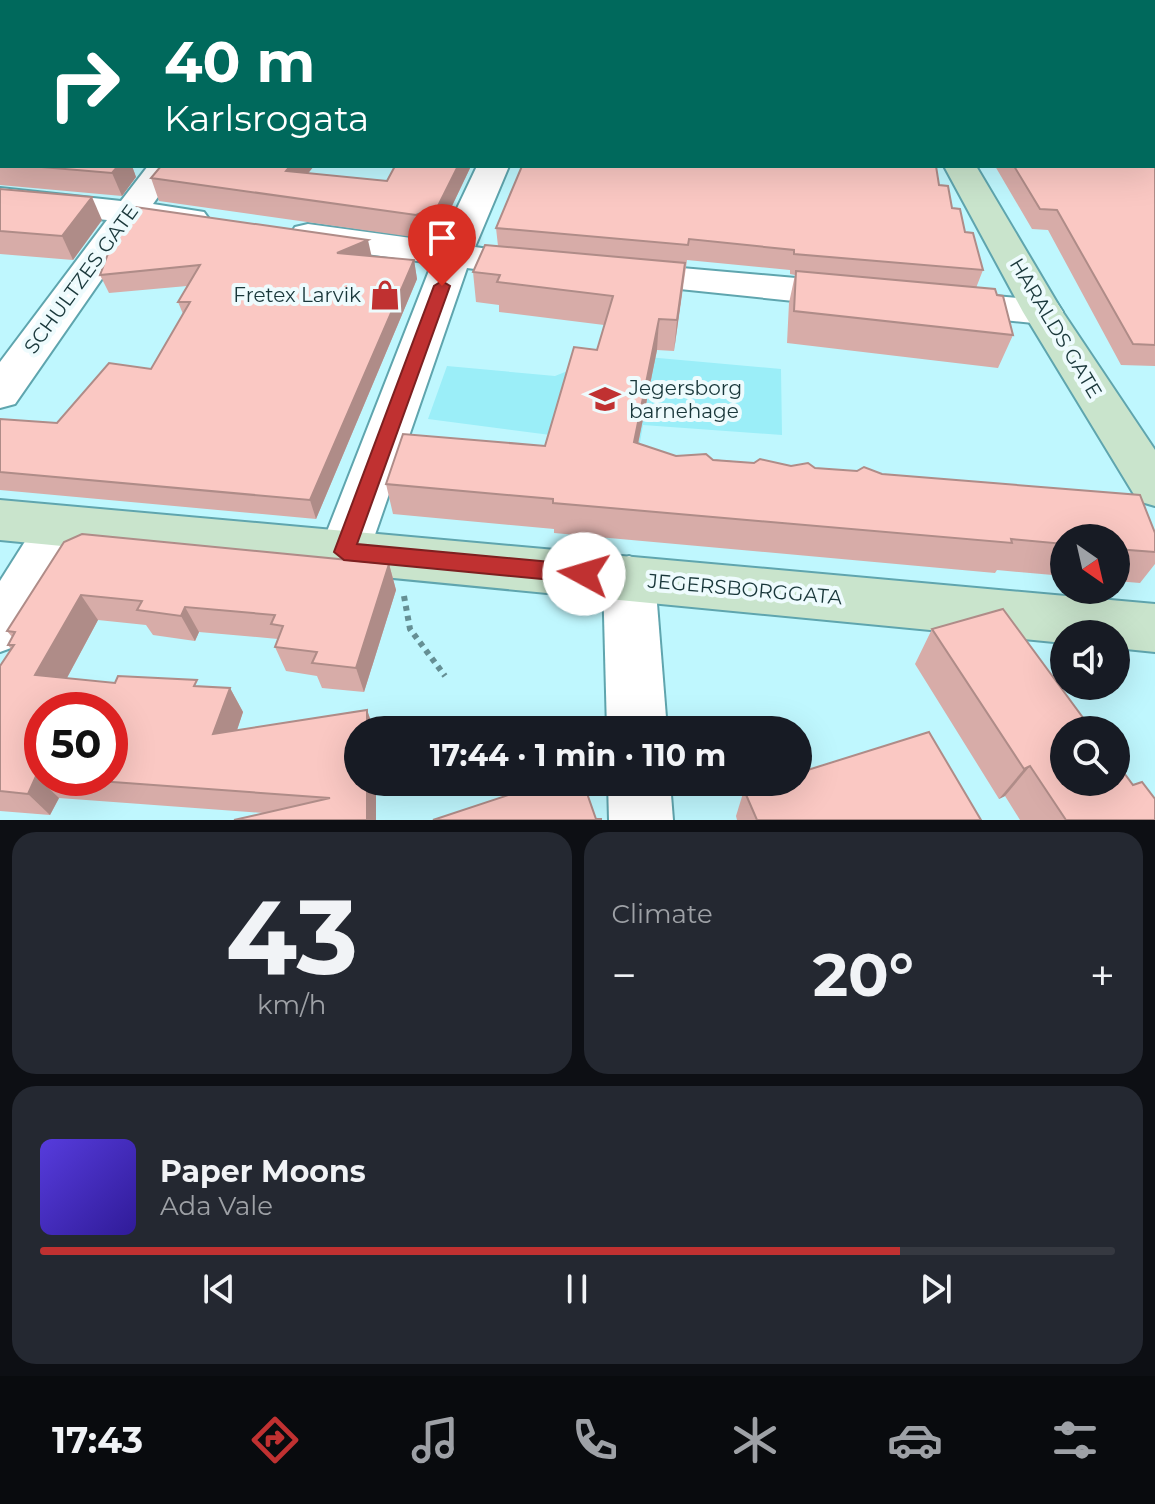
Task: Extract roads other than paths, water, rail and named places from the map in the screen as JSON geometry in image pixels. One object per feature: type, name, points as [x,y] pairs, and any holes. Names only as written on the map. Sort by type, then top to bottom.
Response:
[{"type":"main road","name":"HARALDS GATE","points":[[961,168],[1043,312],[1155,488]]},
{"type":"main road","name":"JEGERSBORGGATA","points":[[0,520],[1155,628]]},
{"type":"street","name":"SCHULTZES GATE","points":[[0,393],[162,168]]},
{"type":"street","points":[[344,552],[453,256],[492,168]]},
{"type":"street","points":[[0,198],[130,210],[221,223]]},
{"type":"street","points":[[281,231],[453,256],[584,270],[1043,312]]},
{"type":"street","points":[[0,628],[61,527]]},
{"type":"street","points":[[629,578],[636,716]]},
{"type":"street","points":[[640,796],[641,820]]},
{"type":"place","name":"Fretex Larvik","points":[[385,295]]},
{"type":"place","name":"Jegersborg barnehage","points":[[605,399]]}]
